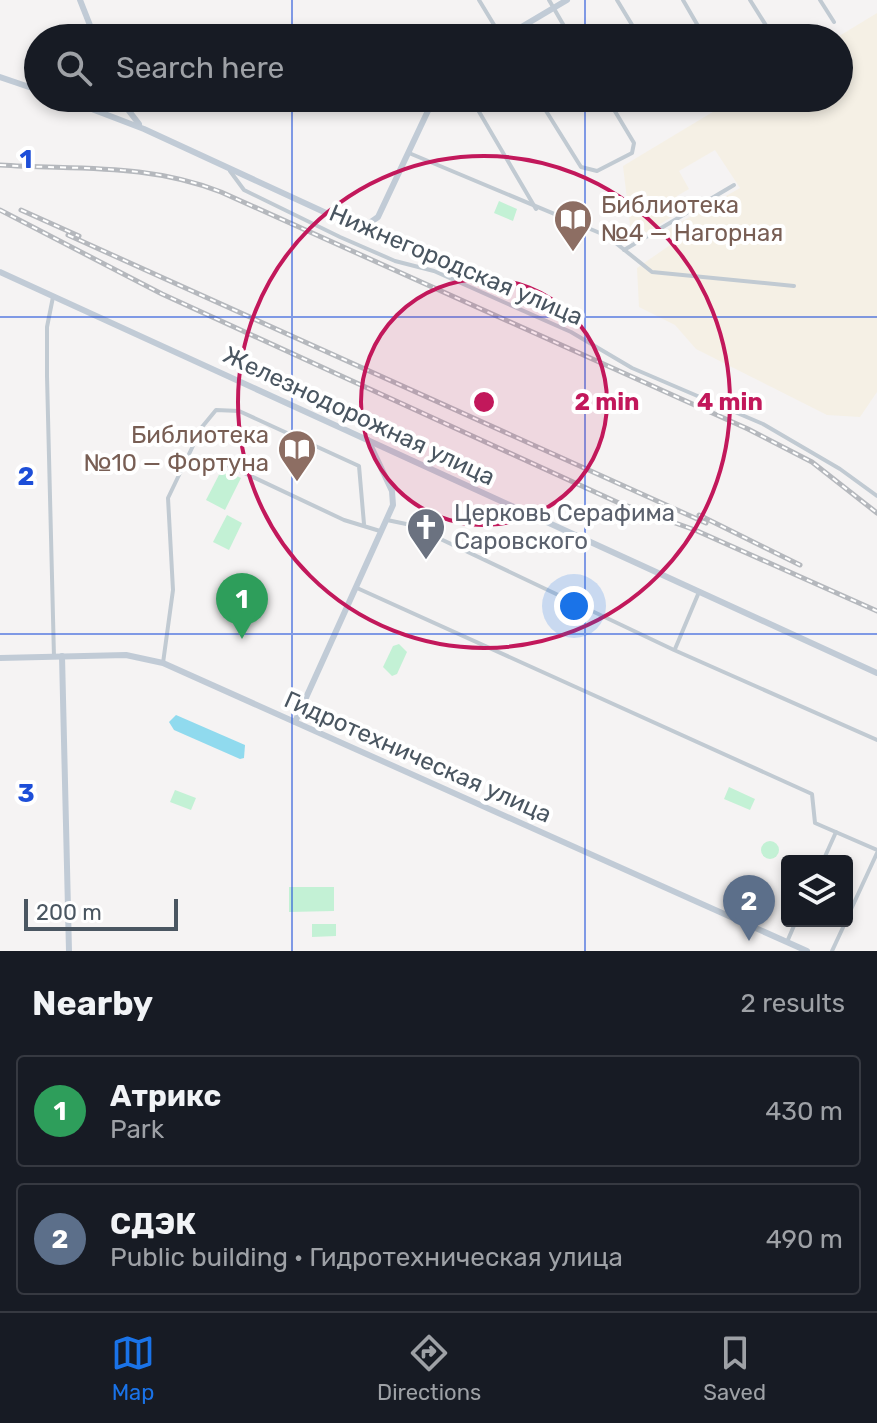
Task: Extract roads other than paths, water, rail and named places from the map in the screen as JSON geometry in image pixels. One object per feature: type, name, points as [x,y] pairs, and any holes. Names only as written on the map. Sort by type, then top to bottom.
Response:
[{"type":"main road","points":[[80,0],[89,24]]},
{"type":"main road","points":[[526,24],[567,0]]},
{"type":"main road","points":[[0,77],[24,85]]},
{"type":"main road","name":"Нижнегородская улица","points":[[102,112],[229,169]]},
{"type":"main road","points":[[120,112],[123,120]]},
{"type":"main road","points":[[129,112],[144,129]]},
{"type":"main road","points":[[229,169],[361,229],[378,217],[427,112]]},
{"type":"main road","name":"Железнодорожная улица","points":[[0,272],[877,673]]},
{"type":"main road","points":[[295,722],[393,505],[392,491],[368,440]]},
{"type":"main road","name":"Гидротехническая улица","points":[[0,658],[126,655],[163,663],[807,951]]},
{"type":"main road","points":[[62,656],[69,951]]},
{"type":"street","points":[[479,0],[494,24]]},
{"type":"street","points":[[549,0],[563,24]]},
{"type":"street","points":[[617,0],[632,24]]},
{"type":"street","points":[[683,0],[697,24]]},
{"type":"street","points":[[750,0],[765,24]]},
{"type":"street","points":[[820,0],[834,22]]},
{"type":"street","points":[[479,112],[536,209]]},
{"type":"street","points":[[547,112],[581,167],[597,171],[632,153],[634,143],[615,112]]},
{"type":"street","points":[[407,153],[607,236],[652,272],[794,286]]},
{"type":"street","name":"Нижнегородская улица","points":[[229,169],[244,190],[326,230],[395,261],[434,271],[571,332],[632,368],[763,424],[840,469],[877,496]]},
{"type":"street","points":[[624,250],[734,185]]},
{"type":"street","points":[[53,297],[47,327],[47,376],[54,657]]},
{"type":"street","points":[[163,663],[173,590],[168,498],[202,427],[216,410],[229,408],[239,411],[359,466],[364,524]]},
{"type":"street","points":[[219,461],[344,520],[382,532]]},
{"type":"street","points":[[387,520],[411,525],[674,650],[877,740]]},
{"type":"street","points":[[357,588],[812,794],[815,823],[877,852],[853,905]]},
{"type":"street","points":[[674,650],[699,592]]},
{"type":"street","points":[[826,855],[836,832]]},
{"type":"street","points":[[787,942],[793,927]]},
{"type":"street","points":[[832,951],[843,927]]},
{"type":"water","points":[[176,715],[245,745],[244,758],[240,759],[174,730],[169,722]]},
{"type":"railway","points":[[0,165],[139,172],[166,176],[221,192],[748,429],[812,462],[877,513]]},
{"type":"railway","points":[[0,210],[162,294],[619,503],[695,530],[877,611]]},
{"type":"railway","points":[[21,210],[79,236]]},
{"type":"railway","points":[[68,235],[706,523]]},
{"type":"railway","points":[[699,515],[800,565]]},
{"type":"place","name":"Библиотека №4 — Нагорная","points":[[573,253]]},
{"type":"place","name":"Библиотека №10 — Фортуна","points":[[297,483]]},
{"type":"place","name":"Церковь Серафима Саровского","points":[[426,561]]},
{"type":"place","name":"Атрикс","points":[[242,639]]},
{"type":"place","name":"СДЭК","points":[[749,941]]}]
